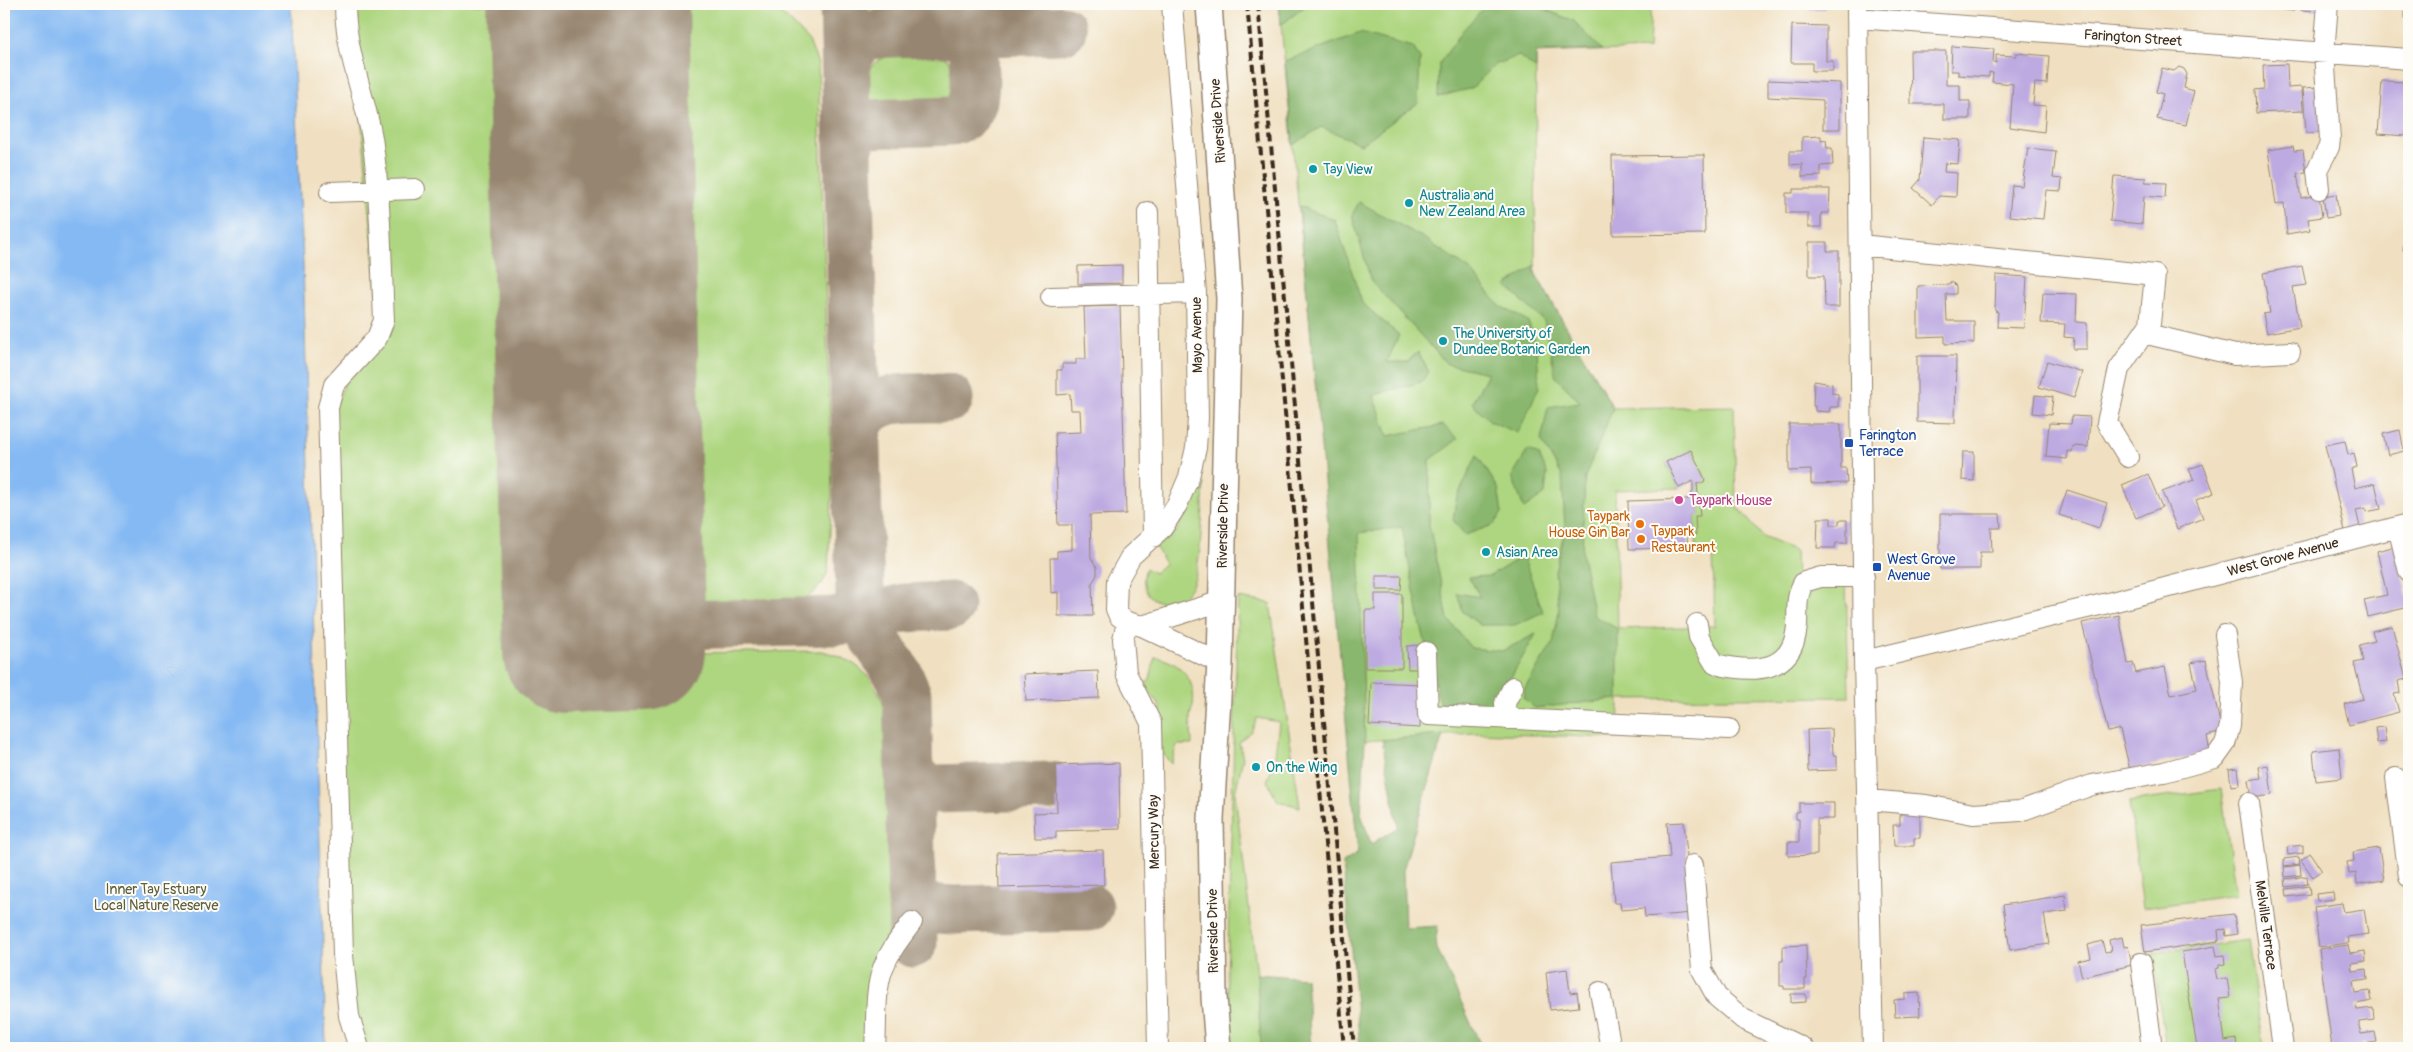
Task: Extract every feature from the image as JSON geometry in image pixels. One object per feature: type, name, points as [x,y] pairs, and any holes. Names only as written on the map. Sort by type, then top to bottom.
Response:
[{"type":"main road","name":"Riverside Drive","points":[[1209,4],[1229,299],[1220,662],[1211,819],[1214,997],[1218,1048]]},
{"type":"street","points":[[345,4],[349,49],[371,136],[378,191],[384,320],[377,338],[334,385],[328,408],[343,955],[349,1016],[359,1048]]},
{"type":"street","name":"Mayo Avenue","points":[[1134,624],[1119,616],[1116,609],[1118,581],[1131,556],[1163,527],[1177,506],[1189,477],[1196,448],[1198,418],[1196,293],[1172,4]]},
{"type":"street","points":[[2319,189],[2317,170],[2329,147],[2330,139],[2324,52],[2328,4]]},
{"type":"street","points":[[1857,11],[1864,661],[1872,1048]]},
{"type":"street","name":"Farington Street","points":[[1857,11],[2409,59]]},
{"type":"street","points":[[330,192],[416,189]]},
{"type":"street","points":[[1148,212],[1153,537]]},
{"type":"street","points":[[1860,245],[2154,275],[2150,324],[2120,369],[2107,423],[2128,457]]},
{"type":"street","points":[[1051,297],[1196,293]]},
{"type":"street","points":[[2144,333],[2235,355],[2290,352]]},
{"type":"street","points":[[2404,525],[2409,572]]},
{"type":"street","name":"West Grove Avenue","points":[[1864,661],[2112,602],[2404,525]]},
{"type":"street","points":[[1697,624],[1699,637],[1715,664],[1730,668],[1759,668],[1778,664],[1788,657],[1794,644],[1797,626],[1796,602],[1804,582],[1821,577],[1864,577]]},
{"type":"street","points":[[1134,624],[1222,601]]},
{"type":"street","points":[[1134,624],[1220,662]]},
{"type":"street","name":"Mercury Way","points":[[1134,624],[1123,639],[1126,673],[1151,723],[1158,1048]]},
{"type":"street","points":[[1868,800],[1926,805],[1973,814],[2020,811],[2092,785],[2164,772],[2215,758],[2225,744],[2230,726],[2232,682],[2225,634]]},
{"type":"street","points":[[1426,652],[1428,715],[1729,729]]},
{"type":"street","points":[[1506,719],[1504,703],[1513,687]]},
{"type":"street","points":[[2396,778],[2409,877]]},
{"type":"street","name":"Melville Terrace","points":[[2249,803],[2283,1048]]},
{"type":"street","points":[[1693,865],[1702,970],[1717,997],[1743,1019],[1779,1044],[1803,1048]]},
{"type":"street","points":[[876,1048],[879,988],[883,968],[893,948],[912,922]]},
{"type":"street","points":[[2140,963],[2152,1048]]},
{"type":"street","points":[[1600,992],[1611,1048]]},
{"type":"green space","points":[[351,4],[541,4],[558,655],[822,651],[855,665],[870,679],[886,711],[893,929],[880,955],[866,1048],[364,1048],[348,986],[331,417],[349,372],[381,335]]},
{"type":"green space","points":[[624,4],[769,4],[792,23],[809,41],[818,64],[832,493],[828,571],[818,588],[803,599],[708,604],[680,601],[657,587],[647,574],[639,557]]},
{"type":"green space","points":[[855,4],[990,4],[990,16],[983,20],[880,22]]},
{"type":"green space","name":"The University of Dundee Botanic Garden","points":[[1279,4],[1651,4],[1649,49],[1536,53],[1535,273],[1613,408],[1734,406],[1736,505],[1763,537],[1796,551],[1797,581],[1846,581],[1849,697],[1619,699],[1618,738],[1475,733],[1350,742]],"holes":[[[1691,450],[1705,479],[1704,483],[1697,483],[1700,515],[1695,516],[1696,552],[1713,552],[1715,626],[1618,629],[1615,490],[1679,488],[1666,463]]]},
{"type":"green space","points":[[1279,4],[1308,4],[1281,25]]},
{"type":"green space","points":[[1487,4],[1531,4],[1574,21],[1602,50],[1536,52],[1536,69],[1519,56],[1496,64],[1472,88],[1438,97],[1439,64],[1464,29]]},
{"type":"green space","points":[[1360,33],[1413,47],[1420,59],[1418,103],[1361,144],[1321,127],[1293,145],[1285,61]]},
{"type":"green space","points":[[938,54],[951,63],[958,78],[957,93],[950,106],[945,110],[933,114],[899,115],[888,113],[872,104],[865,89],[865,80],[867,72],[873,65],[881,59],[894,55]]},
{"type":"green space","points":[[1359,202],[1425,239],[1470,270],[1500,306],[1528,321],[1537,347],[1539,387],[1518,433],[1490,421],[1472,403],[1488,373],[1447,364],[1371,281],[1352,215]]},
{"type":"green space","points":[[1299,206],[1335,220],[1362,303],[1399,335],[1387,362],[1407,362],[1418,352],[1429,372],[1421,382],[1374,395],[1388,436],[1443,425],[1458,439],[1430,460],[1429,524],[1448,619],[1471,648],[1502,651],[1536,634],[1492,710],[1441,706],[1419,617],[1402,527],[1359,533],[1365,741],[1361,814],[1371,844],[1398,827],[1382,740],[1443,735],[1403,870],[1405,928],[1438,926],[1435,944],[1482,1048],[1360,1048],[1343,863],[1358,853]]},
{"type":"green space","points":[[1535,265],[1535,273],[1613,408],[1585,477],[1582,555],[1594,616],[1618,629],[1618,699],[1535,708],[1523,698],[1525,688],[1553,643],[1559,611],[1555,572],[1565,528],[1562,476],[1541,440],[1548,407],[1580,402],[1556,377],[1544,321],[1506,286]]},
{"type":"green space","points":[[1528,450],[1539,455],[1547,473],[1545,494],[1524,509],[1512,476]]},
{"type":"green space","points":[[1477,455],[1498,488],[1502,513],[1493,525],[1465,535],[1453,520],[1456,500]]},
{"type":"green space","points":[[1198,482],[1204,483],[1200,549],[1196,574],[1193,583],[1178,600],[1159,601],[1151,597],[1146,590],[1144,580],[1146,568],[1154,573],[1165,564],[1156,547],[1177,531]]},
{"type":"green space","points":[[1523,556],[1543,612],[1515,625],[1480,625],[1463,612],[1457,593],[1480,597],[1469,577],[1490,576]]},
{"type":"green space","points":[[1238,598],[1270,603],[1300,807],[1278,801],[1267,781],[1274,764],[1279,722],[1257,718],[1251,732],[1239,742],[1243,758],[1235,793],[1257,974],[1261,1048],[1232,1048],[1227,978]]},
{"type":"green space","points":[[1155,657],[1172,663],[1185,673],[1194,697],[1190,717],[1192,745],[1177,745],[1171,764],[1159,748],[1162,721],[1160,707],[1150,693],[1142,686],[1150,680]]},
{"type":"green space","points":[[2221,789],[2236,895],[2143,908],[2129,802]]},
{"type":"green space","points":[[2248,940],[2263,1048],[2166,1048],[2152,953]]},
{"type":"green space","points":[[1257,974],[1306,978],[1311,1048],[1261,1048]]},
{"type":"water","name":"Inner Tay Estuary Local Nature Reserve","points":[[4,4],[291,4],[303,263],[326,1048],[4,1048]]},
{"type":"building","points":[[1809,4],[1825,4],[1825,9],[1809,9]]},
{"type":"building","points":[[2271,4],[2294,4],[2294,11],[2271,8]]},
{"type":"building","points":[[2301,4],[2318,4],[2317,11],[2301,10]]},
{"type":"building","points":[[2402,4],[2409,4],[2409,19],[2405,19],[2405,7],[2402,7]]},
{"type":"building","points":[[1792,25],[1826,26],[1826,61],[1833,61],[1833,71],[1812,71],[1812,63],[1791,63]]},
{"type":"building","points":[[1952,46],[1994,49],[1993,62],[1996,63],[1996,55],[2016,56],[2016,53],[2049,56],[2047,84],[2035,83],[2033,105],[2046,106],[2044,132],[2010,127],[2013,84],[1992,82],[1993,73],[1989,72],[1989,77],[1958,75],[1958,71],[1951,71]]},
{"type":"building","points":[[1910,51],[1946,51],[1946,85],[1960,85],[1960,101],[1970,101],[1970,119],[1944,119],[1944,104],[1911,104]]},
{"type":"building","points":[[2287,64],[2288,88],[2302,87],[2303,111],[2256,113],[2255,90],[2264,89],[2263,65]]},
{"type":"building","points":[[2179,67],[2184,69],[2187,74],[2184,88],[2194,91],[2186,125],[2157,119],[2163,94],[2156,92],[2162,68],[2174,71]]},
{"type":"building","points":[[1768,80],[1840,83],[1840,129],[1823,129],[1823,100],[1768,97]]},
{"type":"building","points":[[2382,81],[2409,82],[2409,131],[2406,131],[2406,136],[2378,134]]},
{"type":"building","points":[[2319,87],[2322,132],[2306,133],[2303,88]]},
{"type":"building","points":[[1821,136],[1821,141],[1826,140],[1827,148],[1832,148],[1833,165],[1821,166],[1821,176],[1802,177],[1802,164],[1790,165],[1790,151],[1802,151],[1802,137]]},
{"type":"building","points":[[1923,137],[1960,140],[1958,164],[1945,163],[1944,172],[1957,173],[1956,197],[1939,196],[1932,205],[1913,188],[1920,180]]},
{"type":"building","points":[[2293,146],[2294,151],[2303,150],[2306,172],[2297,173],[2301,198],[2319,195],[2322,217],[2308,219],[2310,230],[2287,234],[2284,203],[2276,205],[2268,150]]},
{"type":"building","points":[[2028,148],[2056,151],[2053,178],[2062,179],[2061,191],[2046,190],[2043,219],[2009,216],[2012,185],[2022,186]]},
{"type":"building","points":[[1704,155],[1705,234],[1613,235],[1612,156]]},
{"type":"building","points":[[2114,176],[2146,178],[2145,182],[2166,183],[2165,198],[2144,196],[2142,224],[2110,221]]},
{"type":"building","points":[[1793,189],[1830,189],[1829,213],[1821,213],[1821,227],[1808,227],[1808,213],[1786,213],[1786,193],[1793,193]]},
{"type":"building","points":[[2336,194],[2339,216],[2326,218],[2323,196]]},
{"type":"building","points":[[2405,229],[2409,229],[2409,250],[2403,250]]},
{"type":"building","points":[[1809,242],[1827,242],[1827,251],[1839,251],[1839,307],[1825,307],[1824,276],[1809,276]]},
{"type":"building","points":[[1122,265],[1122,283],[1078,284],[1078,266]]},
{"type":"building","points":[[2302,266],[2306,285],[2293,287],[2300,327],[2267,333],[2263,314],[2270,313],[2263,273]]},
{"type":"building","points":[[1996,275],[2027,277],[2024,328],[1997,327],[1998,312],[1995,311]]},
{"type":"building","points":[[1952,282],[1956,286],[1956,294],[1946,294],[1947,321],[1974,321],[1974,343],[1945,344],[1945,336],[1918,337],[1918,286],[1946,285]]},
{"type":"building","points":[[2043,293],[2077,294],[2076,322],[2087,323],[2087,349],[2073,349],[2074,338],[2064,337],[2065,324],[2041,323]]},
{"type":"building","points":[[1120,306],[1126,514],[1090,515],[1091,558],[1097,567],[1097,575],[1092,583],[1093,616],[1058,616],[1058,592],[1051,593],[1050,558],[1057,558],[1057,551],[1072,550],[1072,525],[1058,525],[1055,433],[1081,432],[1080,410],[1071,410],[1070,394],[1057,395],[1057,370],[1062,370],[1062,364],[1076,364],[1076,359],[1086,359],[1084,307]]},
{"type":"building","points":[[1917,356],[1956,356],[1955,423],[1917,422]]},
{"type":"building","points":[[2047,361],[2082,372],[2074,398],[2039,387]]},
{"type":"building","points":[[1814,381],[1832,384],[1832,393],[1838,394],[1838,407],[1830,407],[1829,412],[1815,411],[1815,406],[1813,406]]},
{"type":"building","points":[[2035,395],[2053,397],[2051,415],[2033,413]]},
{"type":"building","points":[[2072,416],[2090,417],[2088,447],[2073,446],[2072,452],[2067,451],[2067,459],[2046,457],[2049,423],[2071,424]]},
{"type":"building","points":[[1789,424],[1841,424],[1841,468],[1846,468],[1847,483],[1811,484],[1811,470],[1789,471]]},
{"type":"building","points":[[2400,430],[2404,451],[2388,455],[2383,434]]},
{"type":"building","points":[[2345,441],[2348,455],[2354,453],[2357,467],[2351,469],[2355,488],[2375,483],[2381,509],[2366,512],[2366,508],[2356,510],[2360,527],[2345,531],[2325,445]]},
{"type":"building","name":"Taypark House","points":[[1691,450],[1705,479],[1704,483],[1697,483],[1700,516],[1695,516],[1696,535],[1687,535],[1688,548],[1629,549],[1628,501],[1689,499],[1693,491],[1693,481],[1679,488],[1666,462]]},
{"type":"building","points":[[1963,452],[1974,452],[1974,481],[1962,480]]},
{"type":"building","points":[[2203,464],[2214,493],[2196,500],[2203,518],[2177,529],[2162,492],[2194,480],[2189,469]]},
{"type":"building","points":[[2148,474],[2162,507],[2136,518],[2122,485]]},
{"type":"building","points":[[2067,490],[2107,503],[2099,528],[2059,515]]},
{"type":"building","points":[[1940,514],[2000,514],[2001,528],[1991,528],[1992,552],[1980,552],[1980,569],[1940,569]]},
{"type":"building","points":[[1818,518],[1831,518],[1831,525],[1839,525],[1839,520],[1847,520],[1847,543],[1836,543],[1835,548],[1817,548]]},
{"type":"building","points":[[2396,546],[2409,607],[2368,617],[2364,600],[2387,595],[2377,551]]},
{"type":"building","points":[[1376,576],[1402,576],[1401,590],[1376,590]]},
{"type":"building","points":[[1375,594],[1402,594],[1402,668],[1365,668],[1365,610],[1375,610]]},
{"type":"building","points":[[2119,615],[2128,664],[2133,663],[2136,673],[2165,667],[2171,695],[2197,689],[2191,663],[2206,660],[2222,732],[2207,736],[2210,752],[2130,770],[2120,729],[2108,732],[2082,623]]},
{"type":"building","points":[[2392,626],[2406,679],[2398,681],[2400,693],[2394,694],[2399,712],[2349,725],[2344,704],[2363,699],[2354,663],[2363,661],[2359,645],[2375,641],[2372,631]]},
{"type":"building","points":[[1419,645],[1420,669],[1408,669],[1407,646]]},
{"type":"building","points":[[1098,671],[1099,698],[1026,701],[1024,674]]},
{"type":"building","points":[[1371,682],[1421,684],[1420,728],[1369,725]]},
{"type":"building","points":[[2384,727],[2386,742],[2377,743],[2375,728]]},
{"type":"building","points":[[1832,729],[1833,755],[1837,755],[1837,770],[1808,771],[1807,730]]},
{"type":"building","points":[[2339,748],[2342,778],[2316,781],[2313,751]]},
{"type":"building","points":[[1119,763],[1120,829],[1056,831],[1056,838],[1035,838],[1034,813],[1057,812],[1056,765]]},
{"type":"building","points":[[2268,765],[2272,795],[2252,798],[2249,780],[2261,778],[2259,767]]},
{"type":"building","points":[[2238,768],[2240,785],[2231,786],[2229,769]]},
{"type":"building","points":[[1799,803],[1834,803],[1834,819],[1817,819],[1817,855],[1788,856],[1788,842],[1799,842],[1799,819],[1796,819],[1796,812],[1799,812]]},
{"type":"building","points":[[1920,813],[1920,838],[1914,838],[1914,846],[1894,846],[1893,825],[1900,825],[1900,814]]},
{"type":"building","points":[[1684,822],[1692,913],[1645,917],[1644,908],[1621,910],[1620,903],[1614,903],[1611,862],[1670,857],[1667,823]]},
{"type":"building","points":[[2303,845],[2303,853],[2288,855],[2287,847]]},
{"type":"building","points":[[2379,848],[2384,880],[2357,884],[2356,873],[2349,874],[2347,862],[2354,861],[2353,852]]},
{"type":"building","points":[[1103,850],[1104,885],[999,888],[998,853]]},
{"type":"building","points":[[2310,853],[2322,871],[2313,877],[2301,860]]},
{"type":"building","points":[[2299,857],[2300,864],[2284,866],[2284,859]]},
{"type":"building","points":[[2300,865],[2301,875],[2285,877],[2284,867]]},
{"type":"building","points":[[2307,876],[2308,884],[2286,887],[2285,879]]},
{"type":"building","points":[[2309,886],[2310,894],[2287,897],[2286,889]]},
{"type":"building","points":[[2333,892],[2334,899],[2317,901],[2316,894]]},
{"type":"building","points":[[2065,895],[2067,911],[2044,914],[2049,944],[2010,950],[2003,905]]},
{"type":"building","points":[[2342,903],[2344,912],[2364,909],[2368,934],[2347,937],[2348,943],[2319,947],[2314,907]]},
{"type":"building","points":[[2234,914],[2237,934],[2226,936],[2225,929],[2218,930],[2219,941],[2145,952],[2141,925]]},
{"type":"building","points":[[2122,937],[2124,947],[2128,946],[2132,965],[2082,977],[2078,961],[2091,958],[2088,945],[2102,941],[2105,952],[2111,951],[2109,940]]},
{"type":"building","points":[[1806,945],[1807,979],[1805,979],[1805,989],[1784,989],[1784,986],[1780,986],[1780,961],[1783,961],[1783,946]]},
{"type":"building","points":[[2348,945],[2350,953],[2365,951],[2366,961],[2351,963],[2352,971],[2367,969],[2368,979],[2353,981],[2355,993],[2370,991],[2372,1001],[2356,1004],[2357,1010],[2373,1008],[2374,1020],[2359,1022],[2359,1027],[2361,1034],[2375,1032],[2377,1042],[2362,1044],[2362,1048],[2332,1048],[2319,949]]},
{"type":"building","points":[[2215,946],[2217,956],[2224,955],[2225,964],[2219,965],[2219,968],[2215,969],[2217,979],[2227,978],[2230,998],[2219,999],[2225,1041],[2236,1039],[2237,1048],[2197,1048],[2182,952]]},
{"type":"building","points":[[1567,969],[1570,993],[1577,992],[1579,1007],[1550,1010],[1546,972]]},
{"type":"building","points":[[1919,993],[1920,1016],[1895,1017],[1894,1000],[1905,999],[1905,994]]},
{"type":"building","points":[[1791,994],[1806,994],[1806,1002],[1791,1003]]},
{"type":"taxiway","points":[[844,4],[860,594],[867,628],[899,675],[907,695],[913,943]]},
{"type":"taxiway","points":[[953,33],[1062,30]]},
{"type":"taxiway","points":[[846,65],[852,49],[866,37],[884,33],[953,33],[965,39],[972,47],[975,73],[975,88],[972,102],[966,114],[960,118],[952,121],[868,124],[856,130],[849,146]]},
{"type":"taxiway","points":[[856,441],[859,424],[866,412],[877,405],[890,400],[904,398],[949,398]]},
{"type":"taxiway","points":[[603,627],[833,621],[863,618],[904,608],[950,606]]},
{"type":"taxiway","points":[[909,769],[918,783],[933,789],[1052,786]]},
{"type":"taxiway","points":[[911,892],[916,901],[925,908],[953,910],[1089,907]]},
{"type":"runway","points":[[547,4],[564,652],[645,650],[628,4]]},
{"type":"railway","points":[[1247,4],[1344,1048]]},
{"type":"railway","points":[[1258,4],[1354,1048]]},
{"type":"place","name":"Tay View","points":[[1313,169]]},
{"type":"place","name":"Australia and New Zealand Area","points":[[1409,203]]},
{"type":"place","name":"The University of Dundee Botanic Garden","points":[[1443,341]]},
{"type":"place","name":"Farington Terrace","points":[[1849,443]]},
{"type":"place","name":"Taypark House","points":[[1679,500]]},
{"type":"place","name":"Taypark House Gin Bar","points":[[1640,524]]},
{"type":"place","name":"Taypark Restaurant","points":[[1641,539]]},
{"type":"place","name":"Asian Area","points":[[1486,552]]},
{"type":"place","name":"West Grove Avenue","points":[[1877,567]]},
{"type":"place","name":"On the Wing","points":[[1256,767]]}]
